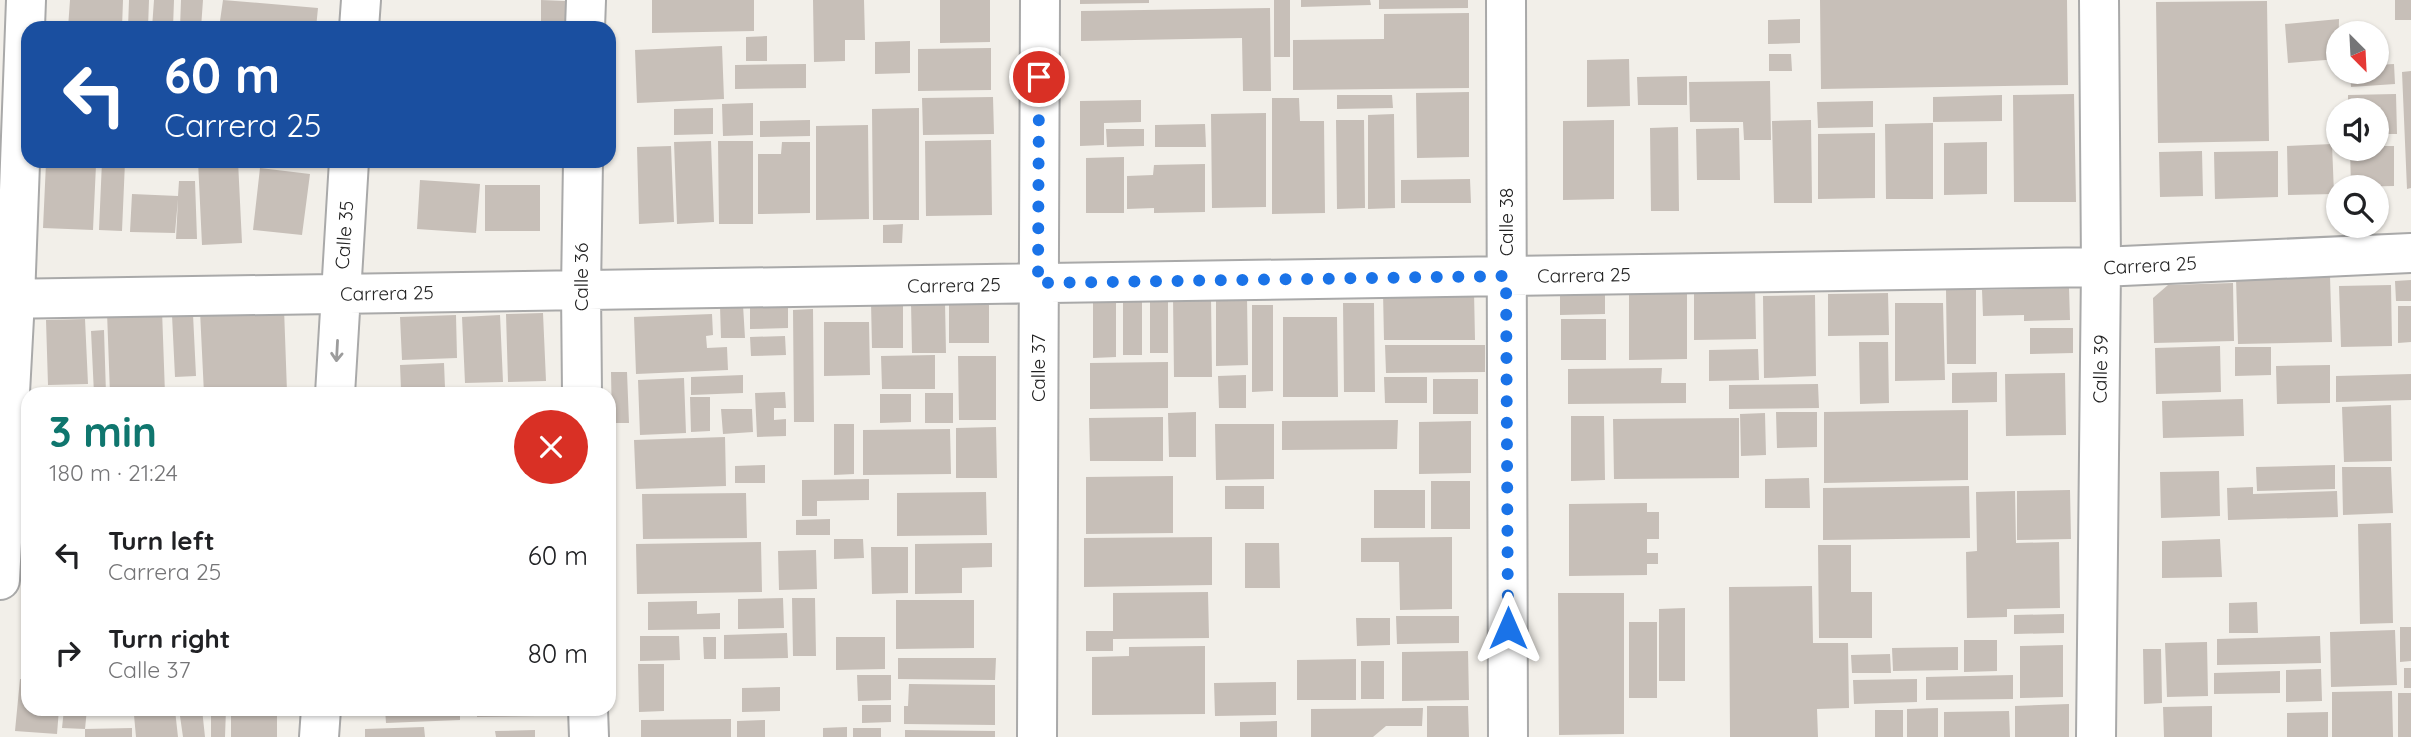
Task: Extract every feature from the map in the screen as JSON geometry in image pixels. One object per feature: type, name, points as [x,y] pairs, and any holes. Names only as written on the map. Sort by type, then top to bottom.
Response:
[{"type":"street","points":[[25,21],[26,0]]},
{"type":"street","points":[[360,21],[361,0]]},
{"type":"street","points":[[585,21],[586,0]]},
{"type":"street","name":"Calle 37","points":[[1038,737],[1040,0]]},
{"type":"street","name":"Calle 38","points":[[1506,0],[1508,737]]},
{"type":"street","name":"Calle 39","points":[[2096,737],[2101,267],[2099,0]]},
{"type":"street","points":[[0,580],[7,299],[21,79]]},
{"type":"street","name":"Calle 35","points":[[335,387],[349,168]]},
{"type":"street","name":"Calle 36","points":[[582,387],[580,290],[583,168]]},
{"type":"street","name":"Carrera 25","points":[[7,299],[2101,267],[2411,253]]},
{"type":"street","points":[[319,737],[320,716]]},
{"type":"street","points":[[588,716],[589,737]]},
{"type":"building","points":[[70,0],[123,0],[122,21],[68,21]]},
{"type":"building","points":[[129,0],[149,0],[148,21],[128,21]]},
{"type":"building","points":[[154,0],[174,0],[173,21],[152,21]]},
{"type":"building","points":[[181,0],[203,0],[202,21],[180,21]]},
{"type":"building","points":[[223,0],[318,8],[317,21],[220,21]]},
{"type":"building","points":[[541,0],[565,1],[565,21],[541,21]]},
{"type":"building","points":[[652,0],[754,0],[754,31],[652,33]]},
{"type":"building","points":[[813,0],[864,0],[865,40],[845,40],[845,61],[814,62]]},
{"type":"building","points":[[940,0],[990,0],[990,42],[940,43]]},
{"type":"building","points":[[1080,0],[1149,0],[1149,3],[1080,4]]},
{"type":"building","points":[[1274,0],[1290,0],[1290,57],[1274,57]]},
{"type":"building","points":[[1301,0],[1370,0],[1371,5],[1301,7]]},
{"type":"building","points":[[1379,0],[1468,0],[1468,8],[1379,9]]},
{"type":"building","points":[[1820,0],[2067,0],[2068,85],[1821,89]]},
{"type":"building","points":[[2395,0],[2411,0],[2411,20],[2395,20]]},
{"type":"building","points":[[2267,1],[2269,141],[2158,143],[2156,2]]},
{"type":"building","points":[[1270,8],[1271,91],[1243,91],[1242,38],[1081,41],[1081,11]]},
{"type":"building","points":[[1469,13],[1469,88],[1293,90],[1293,40],[1384,39],[1384,14]]},
{"type":"building","points":[[1800,19],[1800,43],[1768,44],[1768,20]]},
{"type":"building","points":[[2339,19],[2326,21],[2326,60],[2288,63],[2285,24]]},
{"type":"building","points":[[767,36],[767,61],[746,61],[746,37]]},
{"type":"building","points":[[910,41],[910,73],[875,74],[875,42]]},
{"type":"building","points":[[722,46],[724,99],[637,103],[635,50]]},
{"type":"building","points":[[991,48],[991,90],[918,91],[918,49]]},
{"type":"building","points":[[1769,54],[1791,54],[1792,71],[1769,71]]},
{"type":"building","points":[[1629,59],[1630,106],[1587,107],[1587,60]]},
{"type":"building","points":[[806,64],[806,88],[735,89],[735,65]]},
{"type":"building","points":[[2389,64],[2394,64],[2395,84],[2351,87],[2351,84],[2389,84]]},
{"type":"building","points":[[2411,71],[2411,188],[2407,189],[2402,72]]},
{"type":"building","points":[[1687,76],[1687,105],[1638,105],[1637,77]]},
{"type":"building","points":[[1770,81],[1771,140],[1744,140],[1743,122],[1690,122],[1689,82]]},
{"type":"building","points":[[1469,92],[1469,157],[1417,158],[1416,93]]},
{"type":"building","points":[[2074,94],[2076,202],[2014,202],[2013,95]]},
{"type":"building","points":[[2396,94],[2397,134],[2389,134],[2389,98],[2348,98],[2348,95]]},
{"type":"building","points":[[1337,95],[1392,95],[1393,108],[1337,109]]},
{"type":"building","points":[[2002,95],[2002,121],[1933,122],[1933,97]]},
{"type":"building","points":[[993,97],[994,134],[923,135],[922,98]]},
{"type":"building","points":[[1272,98],[1299,98],[1300,121],[1324,121],[1325,213],[1272,214]]},
{"type":"building","points":[[1141,100],[1141,122],[1104,123],[1104,145],[1080,146],[1080,101]]},
{"type":"building","points":[[1873,101],[1873,127],[1818,128],[1817,102]]},
{"type":"building","points":[[753,103],[753,135],[723,136],[722,104]]},
{"type":"building","points":[[713,108],[713,134],[674,135],[674,109]]},
{"type":"building","points":[[919,108],[919,220],[873,220],[872,109]]},
{"type":"building","points":[[1266,113],[1266,207],[1212,208],[1211,114]]},
{"type":"building","points":[[1394,114],[1395,208],[1368,209],[1368,115]]},
{"type":"building","points":[[810,120],[810,136],[760,137],[760,121]]},
{"type":"building","points":[[1336,120],[1364,120],[1365,208],[1337,209]]},
{"type":"building","points":[[1614,120],[1614,199],[1563,200],[1563,121]]},
{"type":"building","points":[[1811,120],[1812,203],[1774,203],[1772,121]]},
{"type":"building","points":[[1933,123],[1933,199],[1886,199],[1885,124]]},
{"type":"building","points":[[1205,124],[1206,147],[1155,147],[1155,125]]},
{"type":"building","points":[[868,125],[869,219],[816,220],[816,126]]},
{"type":"building","points":[[1678,127],[1679,211],[1651,211],[1650,128]]},
{"type":"building","points":[[1739,128],[1740,180],[1697,180],[1696,129]]},
{"type":"building","points":[[1106,129],[1144,129],[1144,146],[1107,147]]},
{"type":"building","points":[[1875,133],[1875,198],[1818,199],[1818,134]]},
{"type":"building","points":[[991,140],[992,215],[926,216],[925,141]]},
{"type":"building","points":[[711,141],[714,222],[677,224],[674,142]]},
{"type":"building","points":[[718,141],[753,141],[753,224],[719,224]]},
{"type":"building","points":[[782,142],[810,142],[810,213],[758,214],[758,154],[781,154]]},
{"type":"building","points":[[1987,142],[1987,194],[1944,195],[1944,143]]},
{"type":"building","points":[[2326,144],[2326,161],[2333,161],[2333,175],[2326,175],[2326,194],[2288,195],[2287,146]]},
{"type":"building","points":[[671,146],[674,222],[639,224],[637,147]]},
{"type":"building","points":[[2389,146],[2394,146],[2394,186],[2389,186],[2389,175],[2351,175],[2350,161],[2389,161]]},
{"type":"building","points":[[2202,151],[2203,196],[2160,197],[2159,152]]},
{"type":"building","points":[[2278,151],[2278,197],[2215,199],[2214,152]]},
{"type":"building","points":[[1124,157],[1124,213],[1086,213],[1086,158]]},
{"type":"building","points":[[1205,164],[1205,212],[1154,213],[1154,208],[1127,209],[1127,176],[1153,175],[1154,165]]},
{"type":"building","points":[[46,168],[96,168],[93,230],[43,228]]},
{"type":"building","points":[[102,168],[125,168],[122,231],[99,230]]},
{"type":"building","points":[[198,168],[238,168],[242,243],[202,245]]},
{"type":"building","points":[[260,168],[310,174],[302,235],[253,230]]},
{"type":"building","points":[[1470,179],[1471,203],[1401,203],[1401,180]]},
{"type":"building","points":[[420,180],[480,184],[476,233],[417,229]]},
{"type":"building","points":[[179,181],[195,181],[197,239],[176,239],[178,199],[175,233],[130,232],[132,194],[178,196]]},
{"type":"building","points":[[485,185],[540,185],[540,231],[485,231]]},
{"type":"building","points":[[903,224],[902,243],[883,243],[883,225]]},
{"type":"building","points":[[2330,276],[2332,342],[2238,344],[2236,278]]},
{"type":"building","points":[[2411,280],[2411,301],[2396,301],[2395,281]]},
{"type":"building","points":[[1605,282],[1605,314],[1560,315],[1560,283]]},
{"type":"building","points":[[1687,283],[1687,359],[1629,360],[1629,284]]},
{"type":"building","points":[[2233,283],[2234,341],[2154,343],[2153,298],[2168,285]]},
{"type":"building","points":[[1755,284],[1756,339],[1694,340],[1694,285]]},
{"type":"building","points":[[2391,285],[2392,346],[2341,347],[2339,286]]},
{"type":"building","points":[[2069,288],[2070,320],[2024,321],[2024,315],[1983,316],[1982,290]]},
{"type":"building","points":[[1946,290],[1976,290],[1976,364],[1947,364]]},
{"type":"building","points":[[1474,291],[1475,340],[1384,340],[1383,292]]},
{"type":"building","points":[[1888,293],[1889,335],[1828,336],[1828,294]]},
{"type":"building","points":[[1815,295],[1816,376],[1764,378],[1763,296]]},
{"type":"building","points":[[1211,296],[1212,377],[1174,377],[1173,297]]},
{"type":"building","points":[[1150,297],[1168,297],[1168,353],[1150,353]]},
{"type":"building","points":[[1216,297],[1247,297],[1248,365],[1216,366]]},
{"type":"building","points":[[1093,299],[1116,299],[1116,357],[1093,358]]},
{"type":"building","points":[[1123,299],[1142,299],[1142,355],[1123,355]]},
{"type":"building","points":[[788,301],[788,328],[750,329],[750,302]]},
{"type":"building","points":[[871,302],[903,303],[903,348],[872,348]]},
{"type":"building","points":[[911,302],[945,302],[946,353],[912,353]]},
{"type":"building","points":[[949,303],[989,303],[989,343],[949,343]]},
{"type":"building","points":[[1343,303],[1374,303],[1375,392],[1344,392]]},
{"type":"building","points":[[1895,303],[1943,303],[1945,380],[1895,381]]},
{"type":"building","points":[[743,305],[745,338],[721,338],[720,306]]},
{"type":"building","points":[[1252,305],[1273,305],[1273,391],[1252,392]]},
{"type":"building","points":[[2398,306],[2411,306],[2411,342],[2398,343]]},
{"type":"building","points":[[284,308],[287,387],[204,387],[200,311]]},
{"type":"building","points":[[813,309],[814,422],[794,422],[793,310]]},
{"type":"building","points":[[162,310],[165,387],[110,387],[107,312]]},
{"type":"building","points":[[543,313],[546,381],[508,382],[506,314]]},
{"type":"building","points":[[193,314],[196,376],[175,377],[172,315]]},
{"type":"building","points":[[712,314],[713,335],[706,336],[707,348],[727,347],[728,370],[636,374],[634,317]]},
{"type":"building","points":[[456,315],[457,358],[402,360],[400,317]]},
{"type":"building","points":[[500,315],[503,382],[465,383],[462,317]]},
{"type":"building","points":[[1283,317],[1337,317],[1338,397],[1283,397]]},
{"type":"building","points":[[85,319],[88,384],[48,385],[46,320]]},
{"type":"building","points":[[1561,319],[1606,319],[1606,360],[1561,360]]},
{"type":"building","points":[[824,322],[869,322],[870,375],[824,376]]},
{"type":"building","points":[[2030,328],[2073,328],[2073,353],[2030,354]]},
{"type":"building","points":[[104,330],[106,387],[94,387],[91,331]]},
{"type":"building","points":[[785,336],[786,355],[751,356],[750,337]]},
{"type":"building","points":[[1859,342],[1888,342],[1889,403],[1860,404]]},
{"type":"building","points":[[1385,345],[1485,345],[1485,372],[1386,373]]},
{"type":"building","points":[[2220,346],[2221,392],[2156,394],[2155,348]]},
{"type":"building","points":[[2235,347],[2271,347],[2271,375],[2235,376]]},
{"type":"building","points":[[1758,349],[1759,380],[1709,381],[1709,350]]},
{"type":"building","points":[[935,355],[935,389],[882,389],[881,356]]},
{"type":"building","points":[[958,356],[996,356],[996,420],[959,420]]},
{"type":"building","points":[[1168,362],[1168,408],[1090,409],[1090,363]]},
{"type":"building","points":[[444,363],[445,387],[401,387],[400,365]]},
{"type":"building","points":[[2330,365],[2330,403],[2277,404],[2276,366]]},
{"type":"building","points":[[1662,368],[1661,383],[1686,383],[1686,403],[1568,404],[1568,369]]},
{"type":"building","points":[[611,372],[627,372],[629,423],[616,423],[616,387],[611,387]]},
{"type":"building","points":[[1997,372],[1997,402],[1952,403],[1952,373]]},
{"type":"building","points":[[2065,373],[2066,435],[2006,436],[2005,374]]},
{"type":"building","points":[[2411,374],[2411,400],[2336,402],[2336,376]]},
{"type":"building","points":[[743,375],[743,393],[691,395],[691,377]]},
{"type":"building","points":[[1246,375],[1246,408],[1219,408],[1218,376]]},
{"type":"building","points":[[1384,377],[1427,377],[1427,403],[1385,403]]},
{"type":"building","points":[[684,378],[686,433],[640,435],[638,380]]},
{"type":"building","points":[[1433,379],[1478,379],[1478,414],[1433,414]]},
{"type":"building","points":[[1818,384],[1819,408],[1729,409],[1729,385]]},
{"type":"building","points":[[785,392],[786,408],[774,408],[774,420],[786,419],[786,436],[757,437],[755,393]]},
{"type":"building","points":[[925,393],[953,393],[953,423],[925,423]]},
{"type":"building","points":[[880,394],[911,394],[911,422],[880,423]]},
{"type":"building","points":[[690,397],[710,397],[710,431],[691,432]]},
{"type":"building","points":[[2243,399],[2244,436],[2163,438],[2162,401]]},
{"type":"building","points":[[2391,405],[2392,461],[2344,462],[2342,407]]},
{"type":"building","points":[[721,409],[752,409],[753,432],[723,434]]},
{"type":"building","points":[[1968,410],[1968,480],[1824,483],[1824,412]]},
{"type":"building","points":[[1196,412],[1196,457],[1169,457],[1168,413]]},
{"type":"building","points":[[1776,412],[1817,412],[1817,447],[1777,448]]},
{"type":"building","points":[[1765,413],[1766,455],[1741,456],[1740,414]]},
{"type":"building","points":[[1571,416],[1604,416],[1605,480],[1571,481]]},
{"type":"building","points":[[1163,417],[1163,461],[1090,461],[1089,418]]},
{"type":"building","points":[[1739,418],[1739,478],[1614,479],[1613,419]]},
{"type":"building","points":[[1398,420],[1397,449],[1282,450],[1282,421]]},
{"type":"building","points":[[1471,421],[1471,473],[1419,474],[1419,422]]},
{"type":"building","points":[[834,424],[854,424],[854,474],[834,475]]},
{"type":"building","points":[[1215,424],[1274,424],[1274,479],[1216,480]]},
{"type":"building","points":[[996,427],[997,478],[956,478],[956,428]]},
{"type":"building","points":[[950,429],[951,474],[863,475],[863,430]]},
{"type":"building","points":[[725,437],[726,486],[636,489],[634,440]]},
{"type":"building","points":[[765,465],[765,483],[735,483],[735,466]]},
{"type":"building","points":[[2335,465],[2335,489],[2257,491],[2256,467]]},
{"type":"building","points":[[2342,467],[2391,467],[2393,513],[2343,515]]},
{"type":"building","points":[[2219,471],[2220,516],[2161,518],[2160,472]]},
{"type":"building","points":[[1173,476],[1173,533],[1086,534],[1086,477]]},
{"type":"building","points":[[1809,478],[1810,508],[1765,508],[1765,479]]},
{"type":"building","points":[[869,479],[869,500],[817,501],[817,516],[802,516],[802,480]]},
{"type":"building","points":[[1431,481],[1470,481],[1470,529],[1431,529]]},
{"type":"building","points":[[1225,486],[1264,486],[1264,509],[1225,509]]},
{"type":"building","points":[[1969,486],[1970,538],[1823,540],[1823,488]]},
{"type":"building","points":[[2253,487],[2253,494],[2337,491],[2338,517],[2228,520],[2227,488]]},
{"type":"building","points":[[1374,490],[1425,490],[1425,528],[1374,528]]},
{"type":"building","points":[[2070,490],[2071,539],[2017,540],[2017,491]]},
{"type":"building","points":[[2015,491],[2016,543],[2059,542],[2060,608],[2007,609],[2007,617],[1967,618],[1966,552],[1977,551],[1976,492]]},
{"type":"building","points":[[986,492],[987,535],[897,536],[897,493]]},
{"type":"building","points":[[746,493],[747,538],[643,539],[642,494]]},
{"type":"building","points":[[1647,503],[1647,512],[1659,512],[1659,539],[1647,539],[1647,553],[1658,553],[1658,564],[1647,564],[1647,575],[1569,576],[1569,504]]},
{"type":"building","points":[[830,519],[830,535],[796,535],[796,520]]},
{"type":"building","points":[[2391,523],[2393,623],[2360,624],[2358,524]]},
{"type":"building","points":[[1212,537],[1212,585],[1084,587],[1084,538]]},
{"type":"building","points":[[1452,537],[1452,609],[1400,610],[1399,562],[1361,562],[1361,538]]},
{"type":"building","points":[[834,539],[863,539],[864,558],[834,559]]},
{"type":"building","points":[[2220,539],[2222,577],[2162,578],[2162,541]]},
{"type":"building","points":[[761,542],[762,592],[637,594],[636,544]]},
{"type":"building","points":[[992,543],[992,567],[962,568],[962,593],[915,594],[915,544]]},
{"type":"building","points":[[1245,543],[1279,543],[1280,588],[1245,588]]},
{"type":"building","points":[[1818,545],[1851,545],[1851,592],[1872,592],[1872,638],[1819,638]]},
{"type":"building","points":[[871,547],[908,547],[908,593],[872,594]]},
{"type":"building","points":[[816,550],[817,589],[779,590],[778,551]]},
{"type":"building","points":[[1812,586],[1813,643],[1848,643],[1849,708],[1817,709],[1818,737],[1730,737],[1729,587]]},
{"type":"building","points":[[1208,592],[1209,638],[1113,639],[1113,651],[1086,651],[1086,631],[1113,631],[1113,593]]},
{"type":"building","points":[[1558,593],[1624,593],[1624,734],[1559,735]]},
{"type":"building","points":[[783,598],[784,628],[738,629],[738,599]]},
{"type":"building","points":[[792,598],[815,598],[816,656],[793,656]]},
{"type":"building","points":[[896,600],[974,600],[974,648],[896,649]]},
{"type":"building","points":[[697,601],[697,614],[720,613],[720,629],[648,630],[648,602]]},
{"type":"building","points":[[2257,602],[2258,633],[2229,633],[2229,603]]},
{"type":"building","points":[[1685,608],[1685,681],[1659,681],[1659,609]]},
{"type":"building","points":[[2064,614],[2064,633],[2014,634],[2014,615]]},
{"type":"building","points":[[1396,616],[1459,616],[1459,643],[1397,644]]},
{"type":"building","points":[[1356,618],[1390,618],[1390,645],[1357,646]]},
{"type":"building","points":[[1629,622],[1657,622],[1657,698],[1629,698]]},
{"type":"building","points":[[2400,627],[2411,627],[2411,661],[2400,662]]},
{"type":"building","points":[[2395,630],[2397,685],[2331,687],[2330,632]]},
{"type":"building","points":[[787,633],[788,658],[724,659],[724,635]]},
{"type":"building","points":[[640,636],[679,636],[680,660],[640,661]]},
{"type":"building","points":[[2320,636],[2321,663],[2217,665],[2217,639]]},
{"type":"building","points":[[703,637],[716,637],[716,659],[704,659]]},
{"type":"building","points":[[836,637],[885,637],[885,669],[836,670]]},
{"type":"building","points":[[1964,640],[1997,640],[1997,671],[1964,672]]},
{"type":"building","points":[[2207,642],[2208,696],[2167,697],[2165,643]]},
{"type":"building","points":[[2063,645],[2063,697],[2020,698],[2020,646]]},
{"type":"building","points":[[1205,646],[1205,714],[1092,715],[1092,657],[1129,656],[1129,647]]},
{"type":"building","points":[[1958,647],[1958,670],[1893,671],[1892,648]]},
{"type":"building","points":[[2143,649],[2161,649],[2162,703],[2144,704]]},
{"type":"building","points":[[1468,651],[1469,700],[1402,701],[1402,652]]},
{"type":"building","points":[[1890,654],[1891,673],[1852,673],[1851,655]]},
{"type":"building","points":[[898,658],[996,658],[995,680],[898,679]]},
{"type":"building","points":[[1356,659],[1356,700],[1297,700],[1297,660]]},
{"type":"building","points":[[1361,661],[1384,661],[1384,699],[1361,699]]},
{"type":"building","points":[[638,664],[664,664],[664,711],[639,712]]},
{"type":"building","points":[[2404,668],[2411,668],[2411,688],[2404,688]]},
{"type":"building","points":[[2321,669],[2322,701],[2286,702],[2286,670]]},
{"type":"building","points":[[2280,671],[2280,693],[2214,694],[2214,673]]},
{"type":"building","points":[[857,675],[891,675],[891,700],[858,701]]},
{"type":"building","points":[[2013,675],[2013,699],[1926,700],[1926,677]]},
{"type":"building","points":[[20,679],[21,716],[58,716],[57,734],[15,731]]},
{"type":"building","points":[[1917,679],[1917,702],[1854,704],[1853,680]]},
{"type":"building","points":[[1276,682],[1276,715],[1215,716],[1214,683]]},
{"type":"building","points":[[909,684],[995,685],[995,725],[904,724],[904,706],[908,706]]},
{"type":"building","points":[[780,687],[780,711],[742,712],[742,688]]},
{"type":"building","points":[[2392,691],[2393,737],[2332,737],[2332,692]]},
{"type":"building","points":[[2398,693],[2411,693],[2411,737],[2398,737]]},
{"type":"building","points":[[2069,704],[2069,737],[2015,737],[2015,706]]},
{"type":"building","points":[[862,705],[891,705],[891,722],[862,723]]},
{"type":"building","points":[[1427,706],[1468,706],[1469,737],[1427,737]]},
{"type":"building","points":[[2212,706],[2212,737],[2164,737],[2163,707]]},
{"type":"building","points":[[1423,708],[1422,726],[1386,726],[1373,737],[1311,737],[1311,709]]},
{"type":"building","points":[[1938,708],[1938,737],[1907,737],[1907,709]]},
{"type":"building","points":[[1875,710],[1903,710],[1903,737],[1875,737]]},
{"type":"building","points":[[2009,711],[2010,737],[1944,737],[1944,712]]},
{"type":"building","points":[[2328,712],[2328,737],[2287,737],[2287,713]]},
{"type":"building","points":[[63,716],[86,716],[85,729],[62,728]]},
{"type":"building","points":[[134,716],[176,716],[178,737],[136,737]]},
{"type":"building","points":[[180,716],[203,716],[205,737],[183,737]]},
{"type":"building","points":[[211,716],[226,716],[225,737],[211,737]]},
{"type":"building","points":[[231,716],[277,716],[277,737],[231,737]]},
{"type":"building","points":[[386,716],[460,716],[460,720],[386,723]]},
{"type":"building","points":[[731,719],[731,737],[641,737],[641,720]]},
{"type":"building","points":[[765,720],[765,737],[737,737],[737,721]]},
{"type":"building","points":[[1277,721],[1277,737],[1240,737],[1240,722]]},
{"type":"building","points":[[424,727],[425,737],[365,737],[365,729]]},
{"type":"building","points":[[847,727],[847,737],[823,737],[823,728]]},
{"type":"building","points":[[132,728],[132,737],[85,737],[85,729]]},
{"type":"building","points":[[853,728],[881,728],[881,737],[853,737]]},
{"type":"building","points":[[535,730],[535,737],[496,737],[495,731]]},
{"type":"building","points":[[905,730],[995,731],[995,737],[905,737]]},
{"type":"route","points":[[1039,77],[1038,283],[1506,276],[1508,628]]}]
